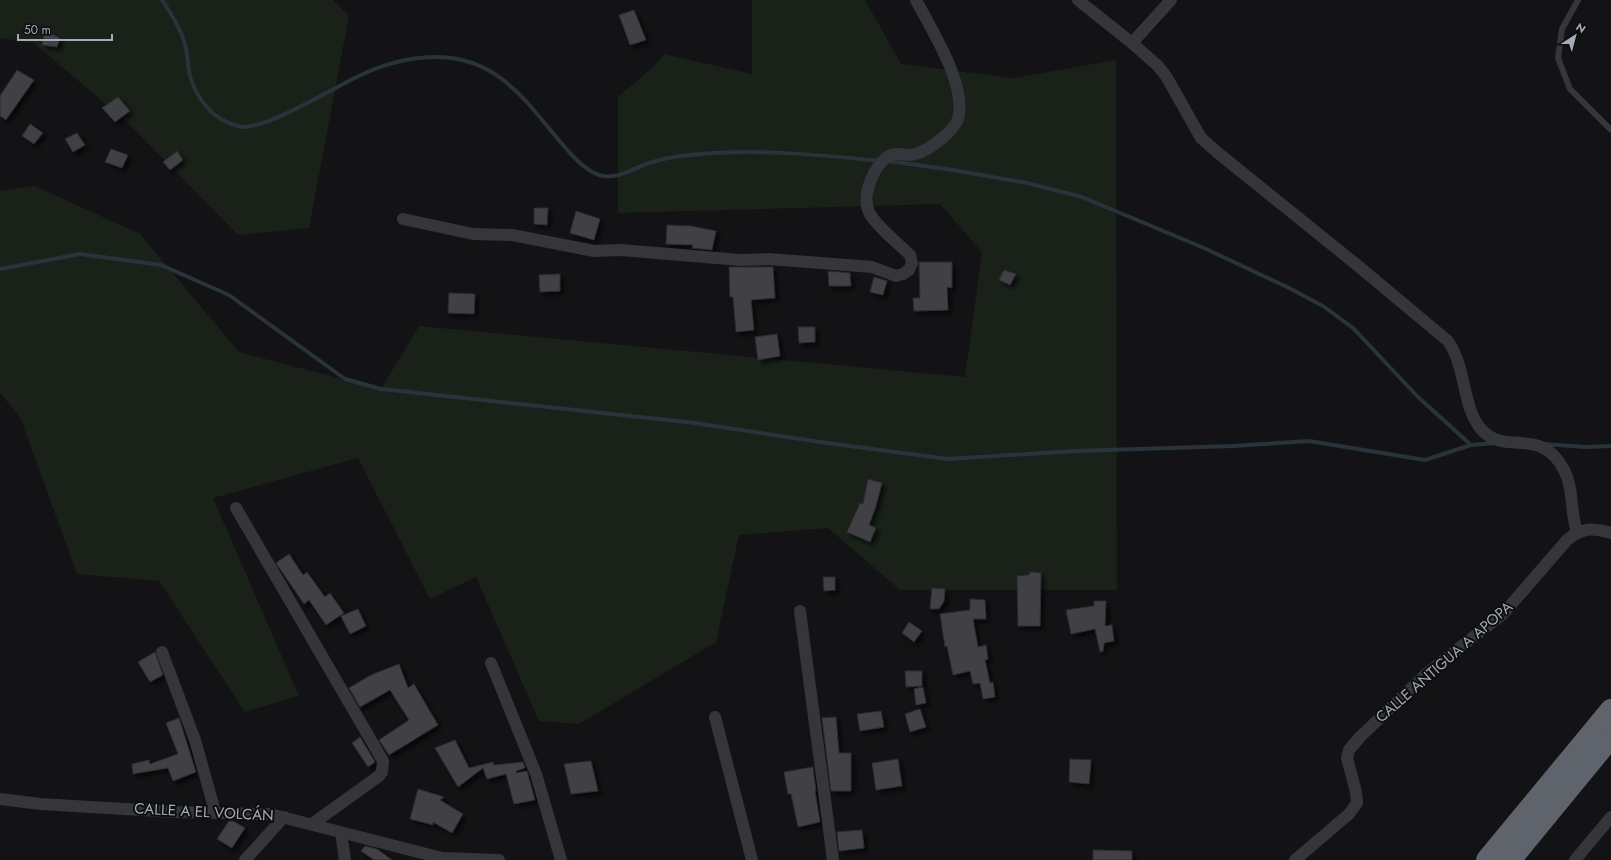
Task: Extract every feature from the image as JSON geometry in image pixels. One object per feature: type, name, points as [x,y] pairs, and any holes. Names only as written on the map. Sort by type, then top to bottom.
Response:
[{"type":"highway","points":[[1487,860],[1611,710]]},
{"type":"highway","points":[[1510,860],[1611,737]]},
{"type":"street","points":[[403,218],[473,234],[512,235],[594,251],[621,250],[740,260],[769,259],[872,267],[896,276],[904,274],[909,270],[912,263],[910,255],[874,220],[866,204],[868,190],[875,172],[890,155],[897,154],[908,156],[915,154],[950,132],[957,123],[960,104],[957,87],[947,62],[916,0]]},
{"type":"street","points":[[1078,0],[1132,43],[1166,76],[1201,138],[1357,265],[1448,342],[1455,352],[1460,364],[1470,409],[1481,429],[1499,440],[1534,443],[1542,446],[1554,455],[1568,478],[1573,522],[1577,532],[1588,529],[1611,533]]},
{"type":"street","points":[[1132,43],[1171,0]]},
{"type":"street","points":[[236,508],[383,761],[382,772],[379,776],[312,824]]},
{"type":"street","name":"CALLE ANTIGUA A APOPA","points":[[1295,860],[1349,814],[1357,803],[1348,758],[1349,750],[1360,736],[1426,674],[1503,614],[1567,540],[1577,532]]},
{"type":"street","points":[[800,611],[833,860]]},
{"type":"street","points":[[162,652],[195,740],[213,804],[212,812]]},
{"type":"street","points":[[491,663],[536,774],[561,860]]},
{"type":"street","points":[[715,717],[752,860]]},
{"type":"street","name":"CALLE A EL VOLCÁN","points":[[0,799],[48,804],[175,812],[251,812],[284,817],[442,858],[499,860]]},
{"type":"street","points":[[245,860],[284,817]]},
{"type":"street","points":[[1575,860],[1611,817]]},
{"type":"street","points":[[341,833],[345,860]]},
{"type":"lane","points":[[1578,0],[1562,29],[1558,58],[1570,89],[1611,130]]},
{"type":"shaded area","points":[[0,0],[333,0],[349,16],[309,228],[238,235],[129,124],[34,43],[0,38]]},
{"type":"shaded area","points":[[752,0],[865,0],[901,64],[1013,78],[1116,60],[1117,590],[900,590],[828,528],[739,535],[716,642],[579,724],[539,721],[476,577],[430,599],[358,458],[213,498],[299,696],[245,712],[159,581],[77,574],[20,417],[0,393],[0,191],[35,186],[140,234],[239,352],[381,389],[419,326],[965,377],[982,252],[940,204],[618,213],[618,97],[654,66],[664,54],[752,74]]},
{"type":"building","points":[[634,10],[646,40],[630,45],[619,15]]},
{"type":"building","points":[[45,31],[60,38],[57,47],[42,45]]},
{"type":"building","points":[[17,70],[34,80],[6,120],[0,116],[0,96]]},
{"type":"building","points":[[118,97],[130,111],[115,122],[102,108]]},
{"type":"building","points":[[30,124],[43,133],[34,144],[22,136]]},
{"type":"building","points":[[77,133],[85,145],[73,152],[65,139]]},
{"type":"building","points":[[111,149],[128,155],[122,168],[105,162]]},
{"type":"building","points":[[177,151],[183,160],[170,170],[163,162]]},
{"type":"building","points":[[534,208],[548,208],[547,225],[534,224]]},
{"type":"building","points":[[576,211],[600,219],[594,240],[570,233]]},
{"type":"building","points":[[667,225],[691,226],[716,231],[712,250],[692,248],[693,245],[666,244]]},
{"type":"building","points":[[919,262],[952,262],[952,288],[947,287],[948,310],[914,311],[913,298],[920,298]]},
{"type":"building","points":[[729,267],[773,267],[775,298],[751,300],[754,330],[736,332],[733,297],[730,297]]},
{"type":"building","points":[[1004,270],[1016,274],[1010,285],[999,280]]},
{"type":"building","points":[[828,271],[850,273],[851,286],[829,286]]},
{"type":"building","points":[[560,274],[560,291],[540,292],[539,275]]},
{"type":"building","points":[[874,277],[887,281],[883,295],[870,292]]},
{"type":"building","points":[[449,293],[475,294],[474,314],[448,313]]},
{"type":"building","points":[[798,327],[815,327],[815,342],[799,343]]},
{"type":"building","points":[[777,334],[780,356],[758,360],[755,337]]},
{"type":"building","points":[[868,479],[882,483],[869,525],[876,528],[870,542],[847,532],[860,503],[863,504]]},
{"type":"building","points":[[289,554],[303,575],[307,572],[325,597],[330,593],[344,613],[326,625],[309,600],[304,604],[276,563]]},
{"type":"building","points":[[1030,572],[1041,573],[1040,626],[1018,626],[1017,576],[1029,575]]},
{"type":"building","points":[[823,577],[835,577],[835,590],[824,591]]},
{"type":"building","points":[[932,588],[945,589],[944,601],[939,609],[930,609]]},
{"type":"building","points":[[970,599],[985,600],[986,619],[973,619],[978,647],[986,645],[988,659],[985,660],[990,683],[993,682],[995,697],[983,699],[980,683],[973,684],[970,671],[953,675],[947,646],[945,647],[940,614],[970,610]]},
{"type":"building","points":[[1094,601],[1106,601],[1105,626],[1112,625],[1114,641],[1104,643],[1103,651],[1100,652],[1095,629],[1071,634],[1066,610],[1094,606]]},
{"type":"building","points":[[358,609],[366,626],[350,634],[341,616]]},
{"type":"building","points":[[909,622],[922,631],[914,642],[902,633]]},
{"type":"building","points":[[155,652],[163,675],[150,682],[138,662]]},
{"type":"building","points":[[399,664],[408,688],[414,684],[438,725],[389,755],[379,740],[409,720],[390,690],[360,707],[349,688],[371,675]]},
{"type":"building","points":[[905,671],[922,671],[922,686],[906,687]]},
{"type":"building","points":[[923,687],[926,703],[916,705],[914,689]]},
{"type":"building","points":[[920,709],[926,727],[910,732],[905,714]]},
{"type":"building","points":[[881,711],[884,727],[860,731],[857,714]]},
{"type":"building","points":[[836,717],[839,753],[851,753],[851,791],[831,791],[822,718]]},
{"type":"building","points":[[179,718],[196,772],[173,781],[168,768],[133,774],[132,764],[149,760],[150,764],[178,754],[166,723]]},
{"type":"building","points":[[360,737],[375,762],[368,767],[352,743]]},
{"type":"building","points":[[455,740],[469,768],[493,762],[494,765],[523,762],[525,768],[516,771],[517,773],[527,771],[535,800],[514,804],[506,774],[487,779],[483,768],[458,787],[435,748]]},
{"type":"building","points":[[898,759],[902,786],[876,790],[872,763]]},
{"type":"building","points":[[1070,759],[1091,760],[1089,784],[1069,782]]},
{"type":"building","points":[[591,761],[598,791],[571,794],[564,764]]},
{"type":"building","points":[[813,767],[820,822],[798,827],[791,794],[788,794],[784,772]]},
{"type":"building","points":[[418,789],[444,797],[440,800],[463,814],[452,833],[433,822],[433,825],[410,819]]},
{"type":"building","points":[[229,821],[233,821],[245,828],[232,848],[217,839]]},
{"type":"building","points":[[862,830],[864,848],[839,851],[837,832]]},
{"type":"building","points":[[365,846],[377,849],[392,860],[374,860],[361,851]]},
{"type":"building","points":[[1093,850],[1132,851],[1132,860],[1093,860]]},
{"type":"waterway","points":[[162,0],[183,38],[186,47],[190,76],[199,97],[220,119],[243,127],[256,125],[286,114],[361,75],[379,68],[408,60],[437,57],[459,59],[478,65],[495,74],[510,85],[537,113],[575,158],[589,170],[599,175],[620,175],[662,159],[714,153],[786,153],[881,161]]},
{"type":"waterway","points":[[888,161],[953,170],[1027,183],[1082,197],[1204,248],[1289,288],[1323,306],[1353,328],[1418,397],[1471,445]]},
{"type":"waterway","points":[[0,269],[80,254],[161,265],[229,295],[345,379],[381,389],[695,423],[827,443],[948,459],[1075,451],[1233,446],[1309,441],[1425,460],[1471,445],[1495,443]]},
{"type":"waterway","points":[[1544,444],[1586,447],[1611,446]]}]
